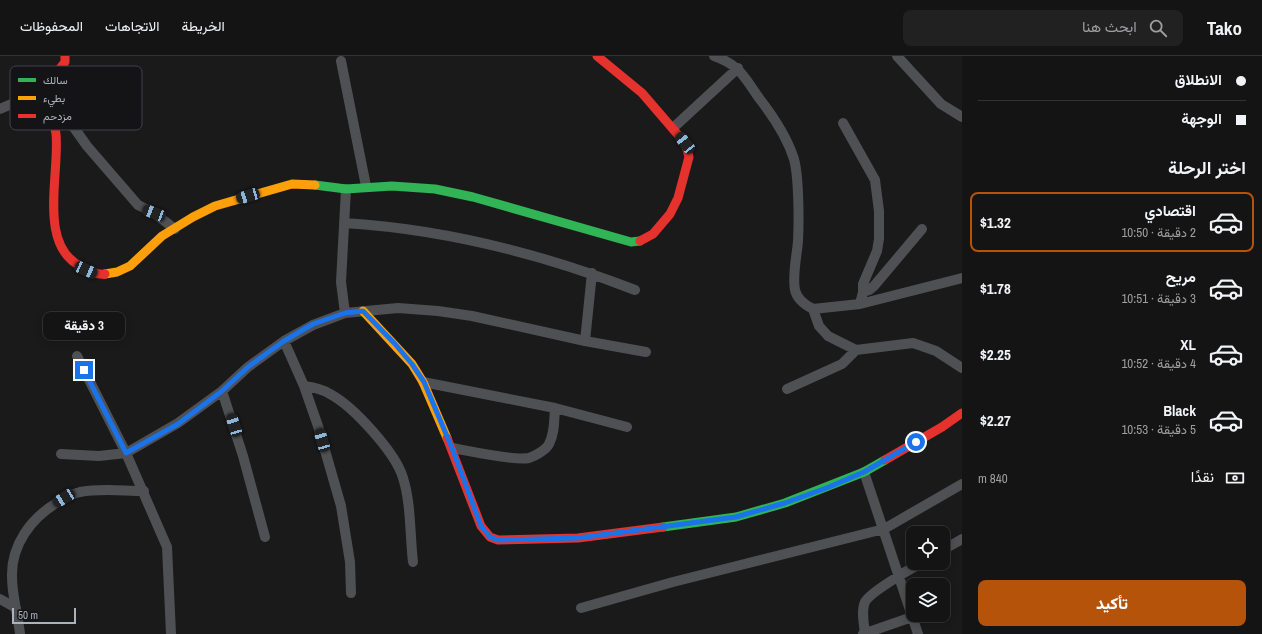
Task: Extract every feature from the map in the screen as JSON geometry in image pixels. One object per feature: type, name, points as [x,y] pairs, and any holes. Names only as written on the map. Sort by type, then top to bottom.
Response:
[{"type":"street","points":[[62,66],[65,62],[65,56]]},
{"type":"street","points":[[55,130],[56,136],[54,178],[55,232],[59,244],[75,264],[98,275],[117,272],[130,266],[162,236],[193,217],[215,206],[292,184],[316,185],[346,189],[366,186],[392,186],[435,189],[473,197],[611,237],[632,242],[642,241],[653,234],[670,214],[678,198],[689,157],[685,143],[642,93],[597,56]]},
{"type":"street","points":[[714,56],[738,68],[764,104],[785,139],[794,159],[798,239],[795,291],[805,305],[813,308],[860,304],[962,278]]},
{"type":"street","points":[[898,56],[941,104],[962,117]]},
{"type":"street","points":[[341,61],[366,186]]},
{"type":"street","points":[[673,128],[738,68]]},
{"type":"street","points":[[0,110],[10,105]]},
{"type":"street","points":[[843,123],[875,180],[880,211],[877,251],[865,275],[863,284],[864,292],[860,304]]},
{"type":"street","points":[[76,130],[92,152],[138,205],[154,213],[175,229]]},
{"type":"street","points":[[345,313],[341,282],[346,189]]},
{"type":"street","points":[[344,223],[381,226],[465,240],[552,260],[592,273],[635,290]]},
{"type":"street","points":[[864,292],[874,286],[922,229]]},
{"type":"street","points":[[584,341],[592,273]]},
{"type":"street","points":[[61,454],[99,456],[126,453],[178,424],[222,391],[248,367],[284,341],[313,324],[345,313],[398,308],[438,311],[472,316],[584,341],[646,352]]},
{"type":"street","points":[[813,308],[820,326],[828,336],[856,350],[913,342],[936,351],[962,368]]},
{"type":"street","points":[[363,311],[395,344],[412,364],[424,382],[452,448],[481,526],[490,537],[498,540],[578,538],[736,517],[785,503],[864,472],[942,427],[962,413]]},
{"type":"street","points":[[284,341],[304,386],[318,426],[341,506],[350,562],[351,592]]},
{"type":"street","points":[[787,389],[842,364],[856,350]]},
{"type":"street","points":[[77,356],[126,453],[168,551],[170,634]]},
{"type":"street","points":[[424,382],[555,408],[627,427]]},
{"type":"street","points":[[304,386],[325,391],[346,404],[391,454],[403,476],[413,562]]},
{"type":"street","points":[[222,391],[244,456],[265,537]]},
{"type":"street","points":[[452,448],[530,458],[538,454],[549,445],[553,433],[555,408]]},
{"type":"street","points":[[864,472],[906,598]]},
{"type":"street","points":[[581,608],[674,582],[884,529],[962,484]]},
{"type":"street","points":[[20,634],[12,577],[13,563],[23,534],[34,520],[49,508],[78,492],[102,490],[144,492]]},
{"type":"street","points":[[950,546],[962,539]]},
{"type":"street","points":[[906,619],[864,634],[865,602],[872,594],[909,570]]},
{"type":"street","points":[[0,600],[16,608]]},
{"type":"street","points":[[914,622],[918,634]]},
{"type":"traffic: fast","points":[[315,185],[346,189],[392,186],[435,189],[473,197],[631,242],[640,241]]},
{"type":"traffic: fast","points":[[663,527],[736,517],[785,503],[864,472],[885,460]]},
{"type":"traffic: slow","points":[[105,274],[117,272],[130,266],[162,236],[193,217],[215,206],[292,184],[315,185]]},
{"type":"traffic: slow","points":[[363,311],[412,364],[423,382],[447,438]]},
{"type":"traffic: jam","points":[[62,66],[65,62],[65,56]]},
{"type":"traffic: jam","points":[[597,56],[642,93],[685,143],[689,157],[678,198],[670,214],[653,234],[640,241]]},
{"type":"traffic: jam","points":[[55,130],[54,208],[55,226],[60,243],[68,257],[82,267],[99,274],[105,274]]},
{"type":"traffic: jam","points":[[885,460],[942,427],[962,413]]},
{"type":"traffic: jam","points":[[447,438],[481,526],[490,537],[498,540],[578,538],[663,527]]},
{"type":"route","points":[[84,370],[126,453],[178,424],[222,391],[248,367],[284,341],[313,324],[345,313],[363,311],[395,344],[412,364],[424,382],[452,448],[481,526],[484,532],[490,537],[498,540],[578,538],[736,517],[785,503],[829,487],[864,472],[916,442]]}]
